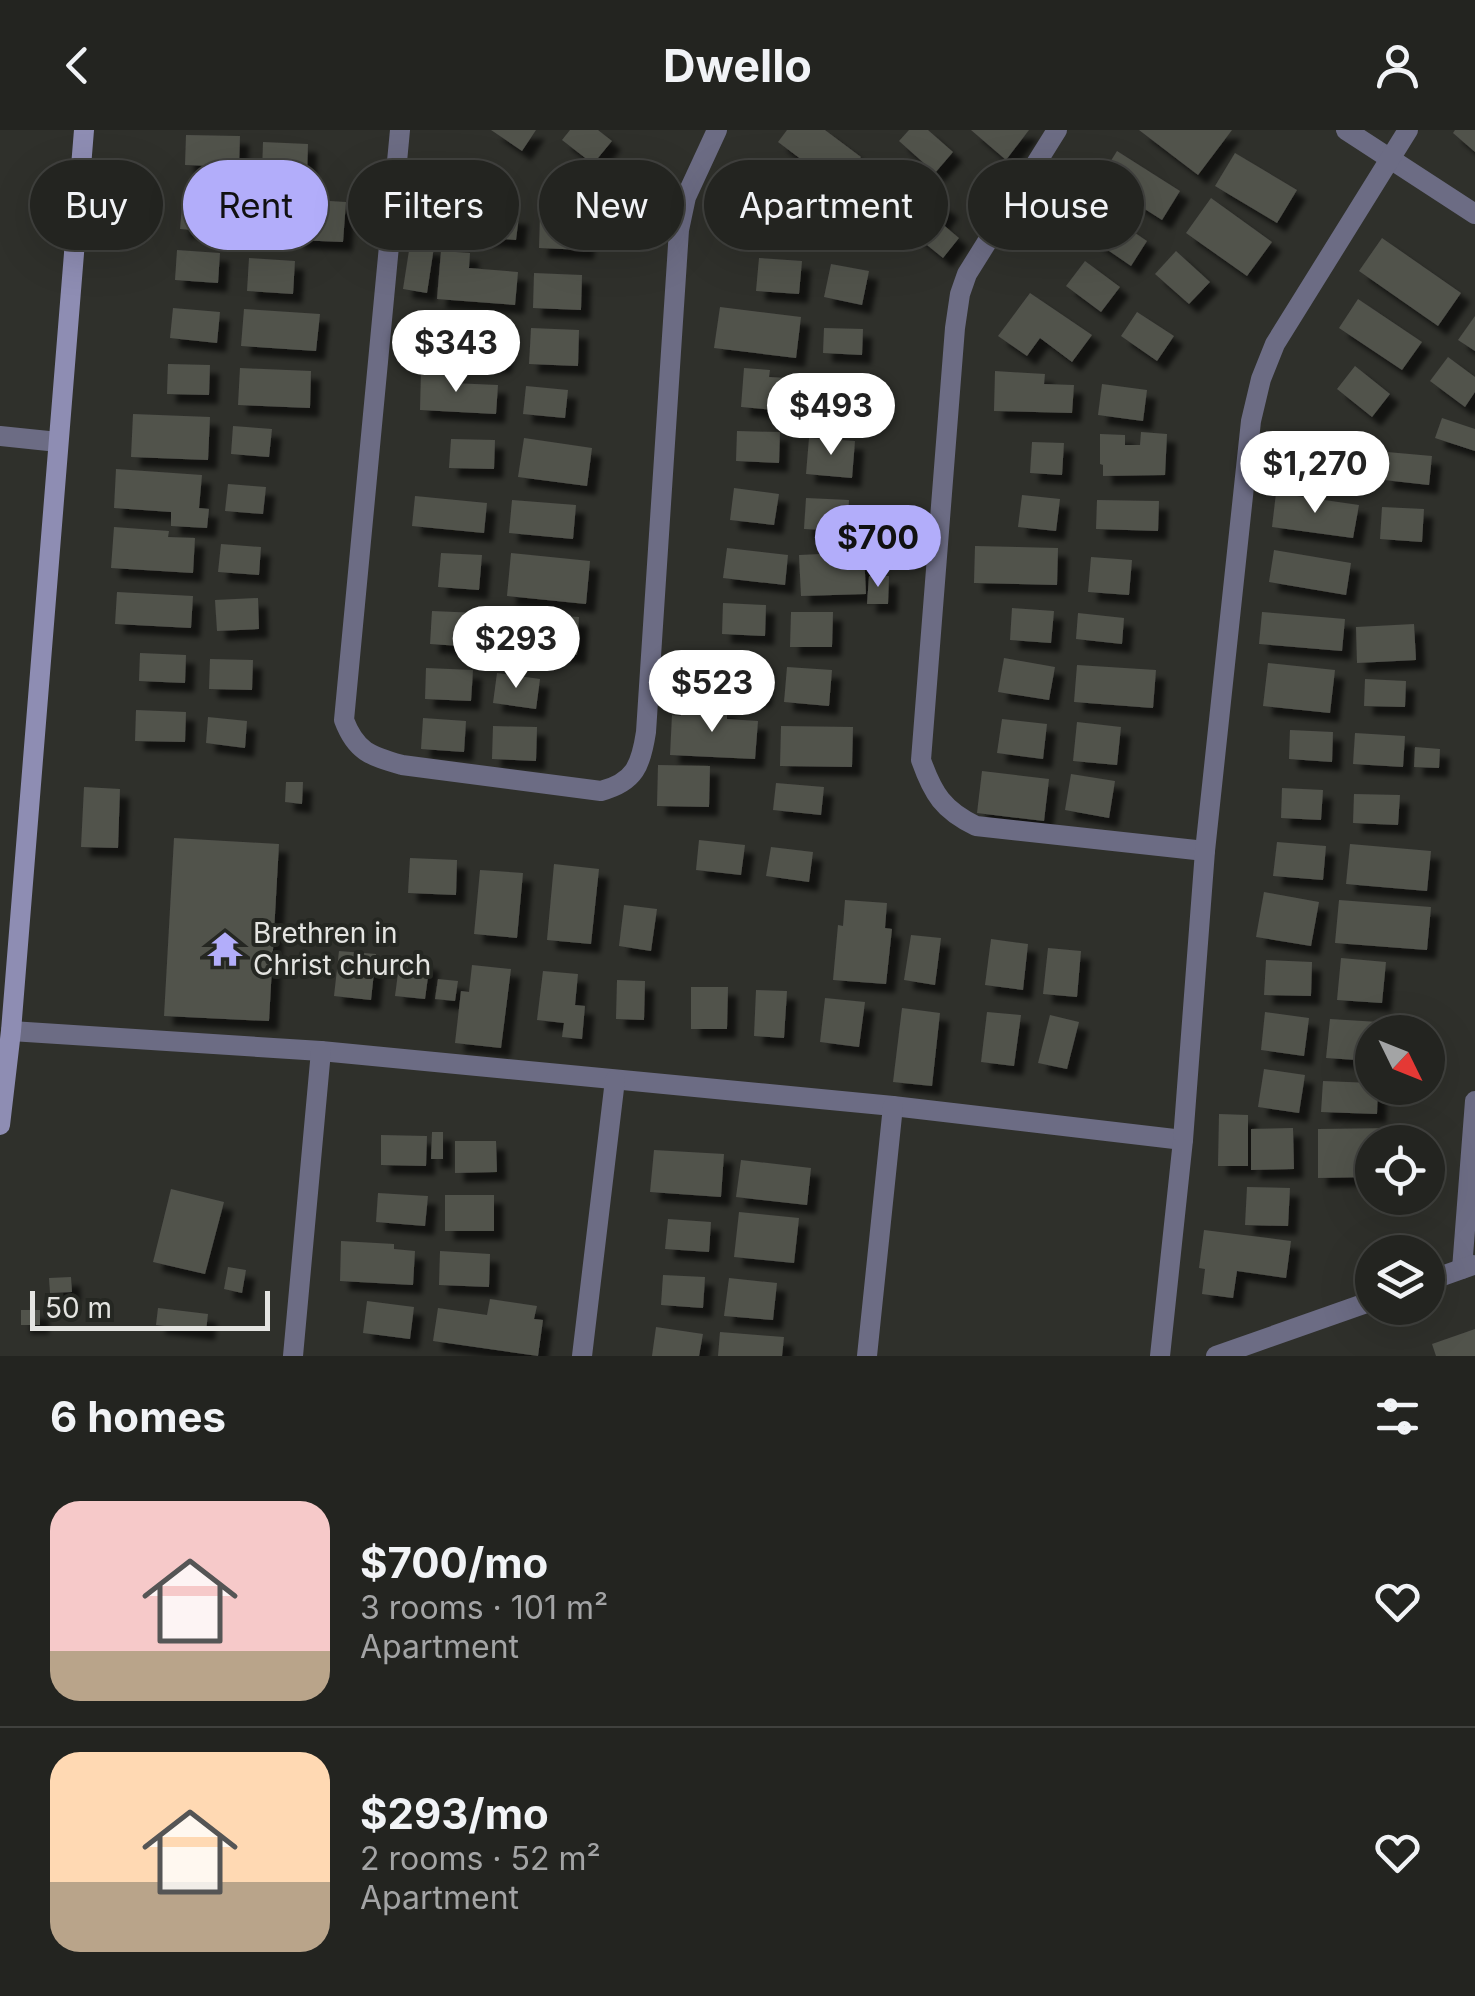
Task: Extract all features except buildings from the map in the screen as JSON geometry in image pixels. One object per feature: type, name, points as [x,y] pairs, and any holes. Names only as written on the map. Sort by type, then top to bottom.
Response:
[{"type":"street","points":[[0,1125],[11,1031],[84,130]]},
{"type":"street","points":[[400,130],[344,720],[360,749],[402,766],[601,791],[618,786],[633,775],[643,754],[678,230],[686,198],[717,130]]},
{"type":"street","points":[[1057,130],[967,274],[960,294],[921,760],[939,800],[956,817],[976,826],[1205,851]]},
{"type":"street","points":[[1346,130],[1475,214]]},
{"type":"street","points":[[1160,1356],[1183,1140],[1205,851],[1251,421],[1275,344],[1408,130]]},
{"type":"street","points":[[0,436],[58,442]]},
{"type":"street","points":[[11,1031],[321,1051],[893,1106],[1183,1140]]},
{"type":"street","points":[[294,1356],[321,1051]]},
{"type":"street","points":[[582,1356],[615,1080]]},
{"type":"street","points":[[1468,1266],[1475,1101]]},
{"type":"street","points":[[867,1356],[893,1106]]},
{"type":"street","points":[[1216,1356],[1355,1307]]},
{"type":"place","name":"Brethren in Christ church","points":[[225,949]]}]
